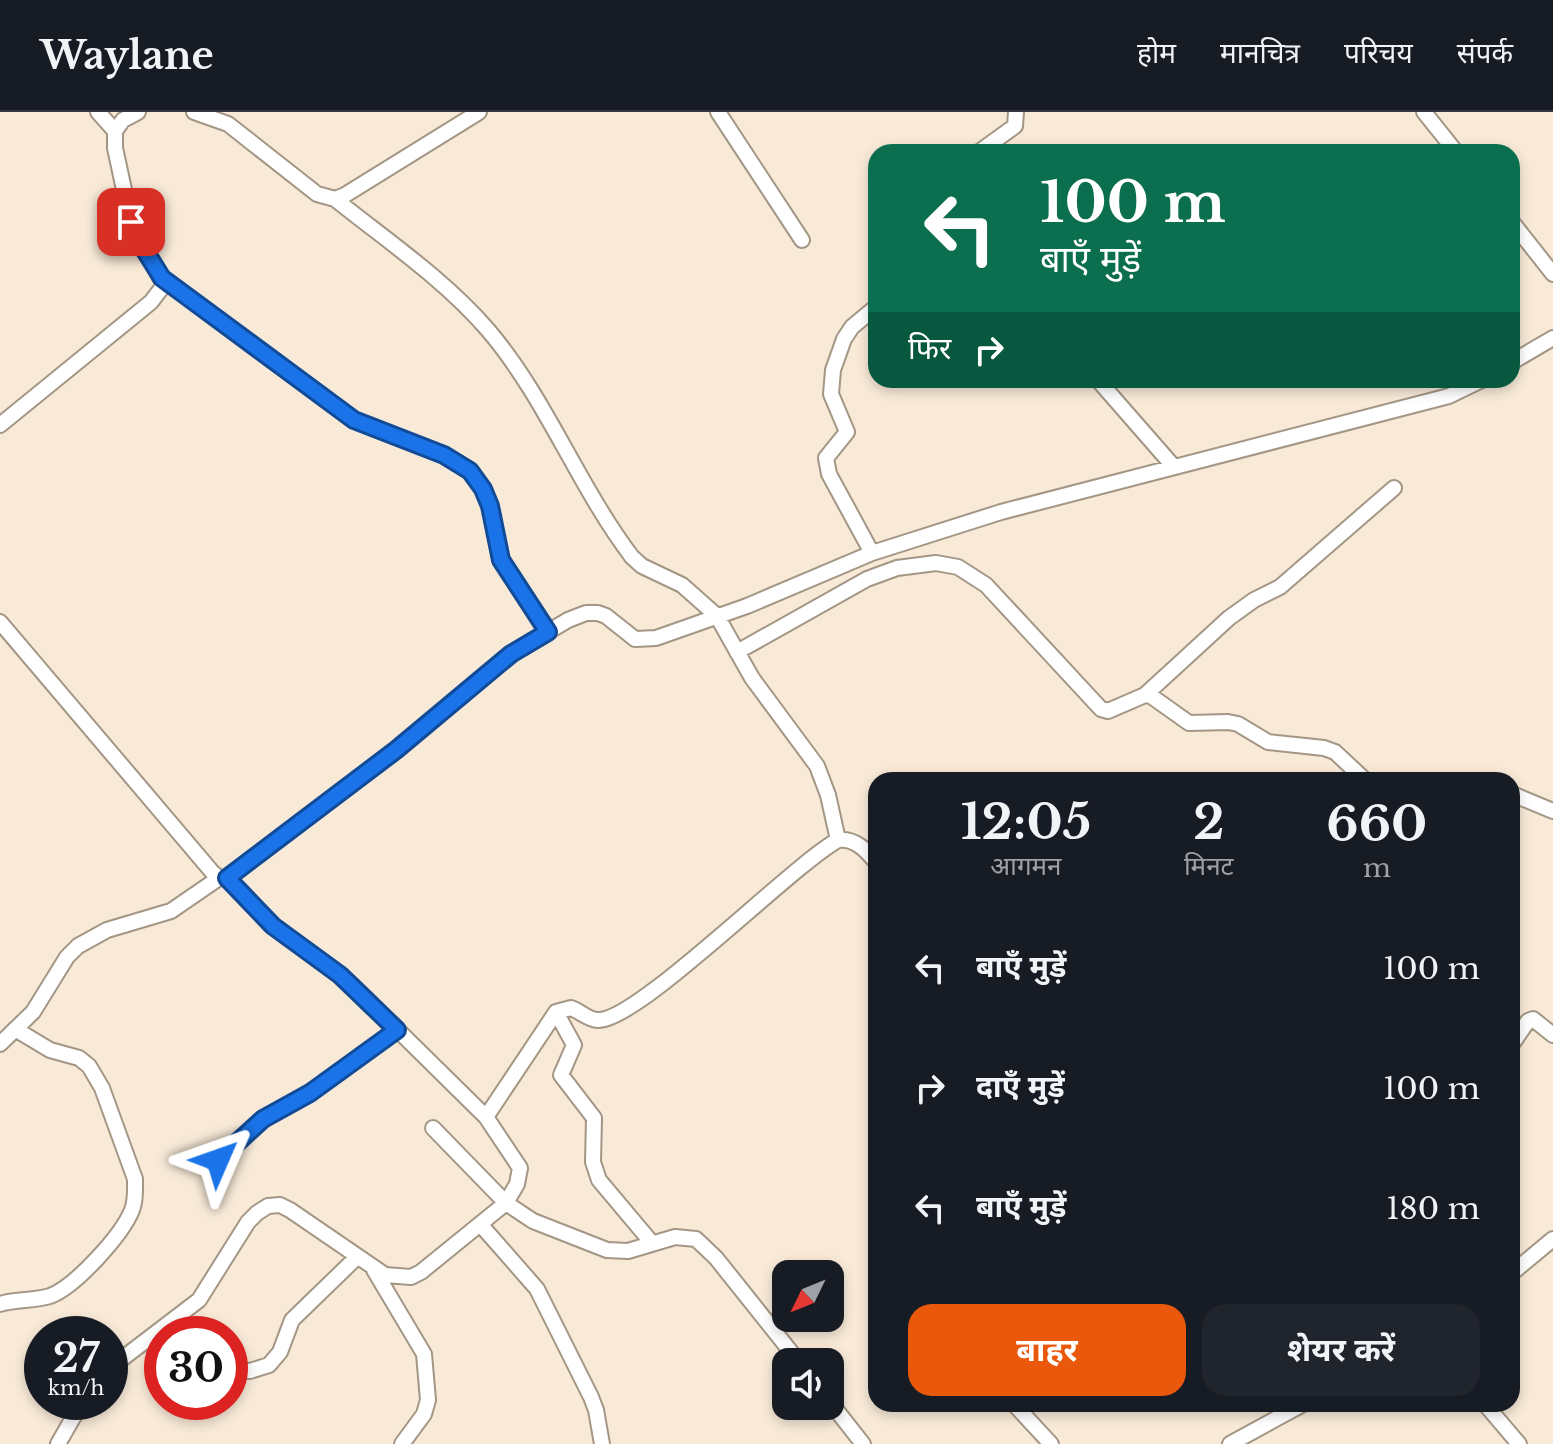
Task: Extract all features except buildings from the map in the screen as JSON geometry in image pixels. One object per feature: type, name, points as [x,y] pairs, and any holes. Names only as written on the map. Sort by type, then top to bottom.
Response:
[{"type":"street","points":[[98,112],[115,131]]},
{"type":"street","points":[[0,425],[151,302],[164,285],[131,222],[115,148],[115,131],[123,120],[138,112]]},
{"type":"street","points":[[194,112],[223,118],[317,194],[335,199],[448,290],[488,330],[521,376],[632,557],[642,566],[682,585],[722,624],[752,678],[817,766],[828,795],[838,840]]},
{"type":"street","points":[[335,199],[479,112]]},
{"type":"street","points":[[718,112],[802,240]]},
{"type":"street","points":[[990,144],[1015,126],[1016,112]]},
{"type":"street","points":[[1424,112],[1450,144]]},
{"type":"street","points":[[1520,232],[1553,274]]},
{"type":"street","points":[[162,278],[345,414],[370,427],[444,455],[470,471],[490,506],[501,560],[548,632]]},
{"type":"street","points":[[868,314],[852,327],[844,339],[833,370],[831,394],[847,432],[826,458],[829,474],[872,553]]},
{"type":"street","points":[[1520,357],[1553,338]]},
{"type":"street","points":[[1105,388],[1174,467]]},
{"type":"street","points":[[0,1044],[33,1012],[67,957],[78,946],[107,930],[171,911],[223,878],[396,750],[511,654],[586,613],[606,616],[635,639],[644,640],[722,624],[872,553],[1001,512],[1449,396],[1466,388]]},
{"type":"street","points":[[737,652],[867,579],[897,568],[936,563],[958,567],[986,585],[1101,709],[1108,711],[1145,695],[1229,618],[1280,587],[1394,488]]},
{"type":"street","points":[[0,622],[153,804],[223,878],[273,926],[340,975],[397,1030],[486,1117],[520,1168],[517,1184],[506,1203],[411,1277],[385,1275],[290,1210],[280,1205],[268,1206],[248,1222],[199,1300],[128,1354]]},
{"type":"street","points":[[1145,695],[1189,723],[1228,722],[1238,724],[1268,742],[1335,752],[1356,772]]},
{"type":"street","points":[[1520,797],[1553,811]]},
{"type":"street","points":[[486,1117],[556,1012],[571,1008],[597,1021],[608,1019],[668,978],[838,840],[847,839],[858,844],[868,854]]},
{"type":"street","points":[[556,1012],[574,1045],[561,1075],[594,1118],[594,1171],[652,1243]]},
{"type":"street","points":[[1520,1032],[1533,1019],[1553,1035]]},
{"type":"street","points":[[0,1304],[52,1295],[67,1288],[125,1224],[136,1197],[135,1179],[102,1088],[89,1066],[79,1058],[50,1050],[15,1029]]},
{"type":"street","points":[[218,1160],[263,1119],[310,1093],[397,1030]]},
{"type":"street","points":[[433,1128],[506,1203],[533,1221],[607,1250],[628,1251],[675,1237],[696,1239],[788,1348]]},
{"type":"street","points":[[480,1224],[537,1289],[591,1397],[602,1444]]},
{"type":"street","points":[[1520,1266],[1553,1239]]},
{"type":"street","points":[[248,1371],[269,1365],[280,1352],[292,1320],[357,1257]]},
{"type":"street","points":[[373,1267],[424,1354],[428,1400],[417,1427],[402,1444]]},
{"type":"street","points":[[1021,1412],[1050,1444]]},
{"type":"street","points":[[1230,1444],[1288,1412]]},
{"type":"street","points":[[1492,1412],[1519,1444]]},
{"type":"street","points":[[58,1444],[72,1420]]},
{"type":"street","points":[[844,1420],[863,1444]]},
{"type":"route","points":[[131,222],[162,278],[336,409],[370,427],[444,455],[470,471],[490,506],[501,560],[548,632],[511,654],[396,750],[227,878],[273,926],[352,985],[397,1030],[310,1093],[263,1119],[218,1160]]}]
